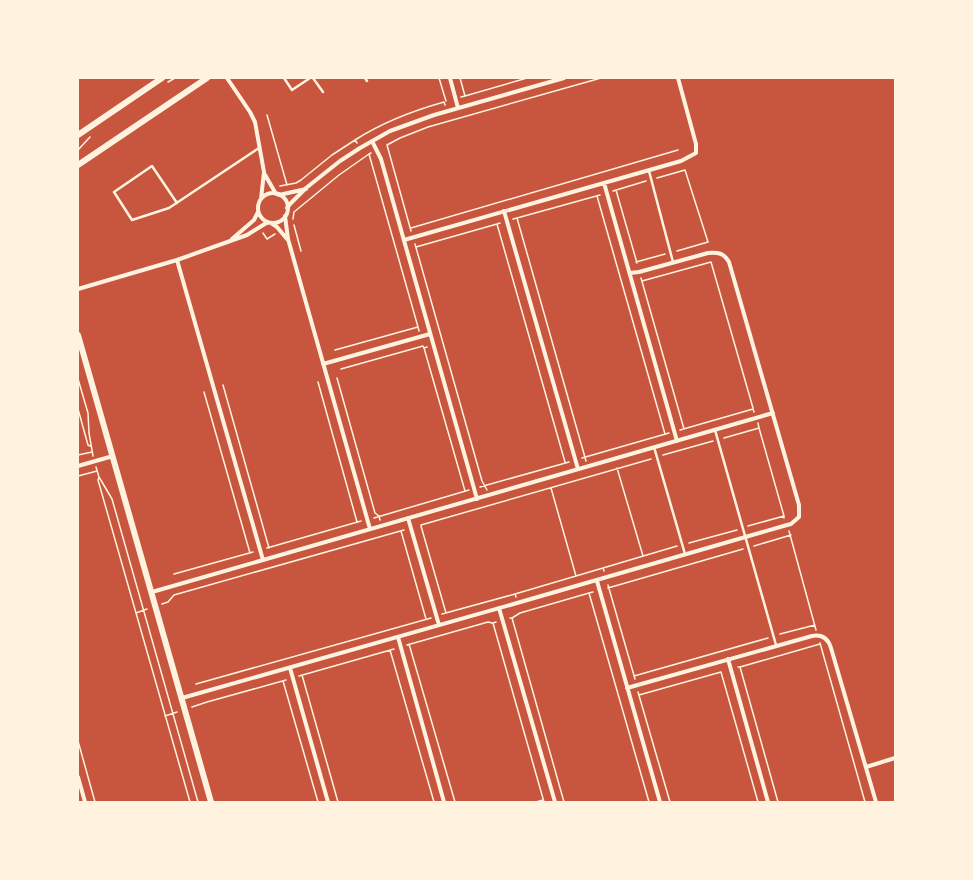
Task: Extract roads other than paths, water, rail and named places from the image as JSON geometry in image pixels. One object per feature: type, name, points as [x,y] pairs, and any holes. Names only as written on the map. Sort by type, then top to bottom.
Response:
[{"type":"street","points":[[78,135],[162,78]]},
{"type":"street","points":[[78,165],[207,78]]},
{"type":"street","points":[[227,78],[253,116],[264,172],[258,212],[254,220],[232,239]]},
{"type":"street","points":[[450,78],[458,108]]},
{"type":"street","points":[[78,289],[177,260],[232,239],[247,235],[269,223],[279,222],[285,216],[288,208],[295,199],[306,188],[340,161],[390,131],[411,122],[564,78]]},
{"type":"street","points":[[404,240],[681,161],[696,153],[696,144],[678,78]]},
{"type":"street","points":[[372,141],[377,150],[404,240],[433,346],[478,499]]},
{"type":"street","points":[[264,172],[277,195],[286,201],[288,208]]},
{"type":"street","points":[[604,183],[677,441]]},
{"type":"street","points":[[261,199],[267,195],[277,195],[306,188]]},
{"type":"street","points":[[504,211],[578,469]]},
{"type":"street","points":[[258,212],[260,217],[277,227],[288,239]]},
{"type":"street","points":[[285,216],[288,239],[370,529]]},
{"type":"street","points":[[182,698],[791,524],[799,517],[799,505],[729,262],[718,252],[713,252],[639,272],[630,273]]},
{"type":"street","points":[[177,260],[263,560]]},
{"type":"street","points":[[323,364],[430,334]]},
{"type":"street","points":[[78,335],[211,802]]},
{"type":"street","points":[[152,592],[773,413]]},
{"type":"street","points":[[78,466],[113,456]]},
{"type":"street","points":[[408,518],[439,625]]},
{"type":"street","points":[[596,580],[660,802]]},
{"type":"street","points":[[499,608],[555,802]]},
{"type":"street","points":[[627,688],[817,635],[826,638],[829,642],[876,802]]},
{"type":"street","points":[[398,637],[444,802]]},
{"type":"street","points":[[728,659],[768,802]]},
{"type":"street","points":[[290,668],[328,802]]},
{"type":"street","points":[[866,767],[895,758]]},
{"type":"street","points":[[78,777],[85,802]]},
{"type":"lane","points":[[284,78],[292,90],[310,78]]},
{"type":"lane","points":[[313,78],[323,92]]},
{"type":"lane","points":[[177,203],[152,166],[114,192],[132,220],[169,208],[177,203],[260,147]]},
{"type":"lane","points":[[649,170],[674,262]]},
{"type":"lane","points":[[715,430],[776,646]]},
{"type":"lane","points":[[654,448],[685,554]]}]
